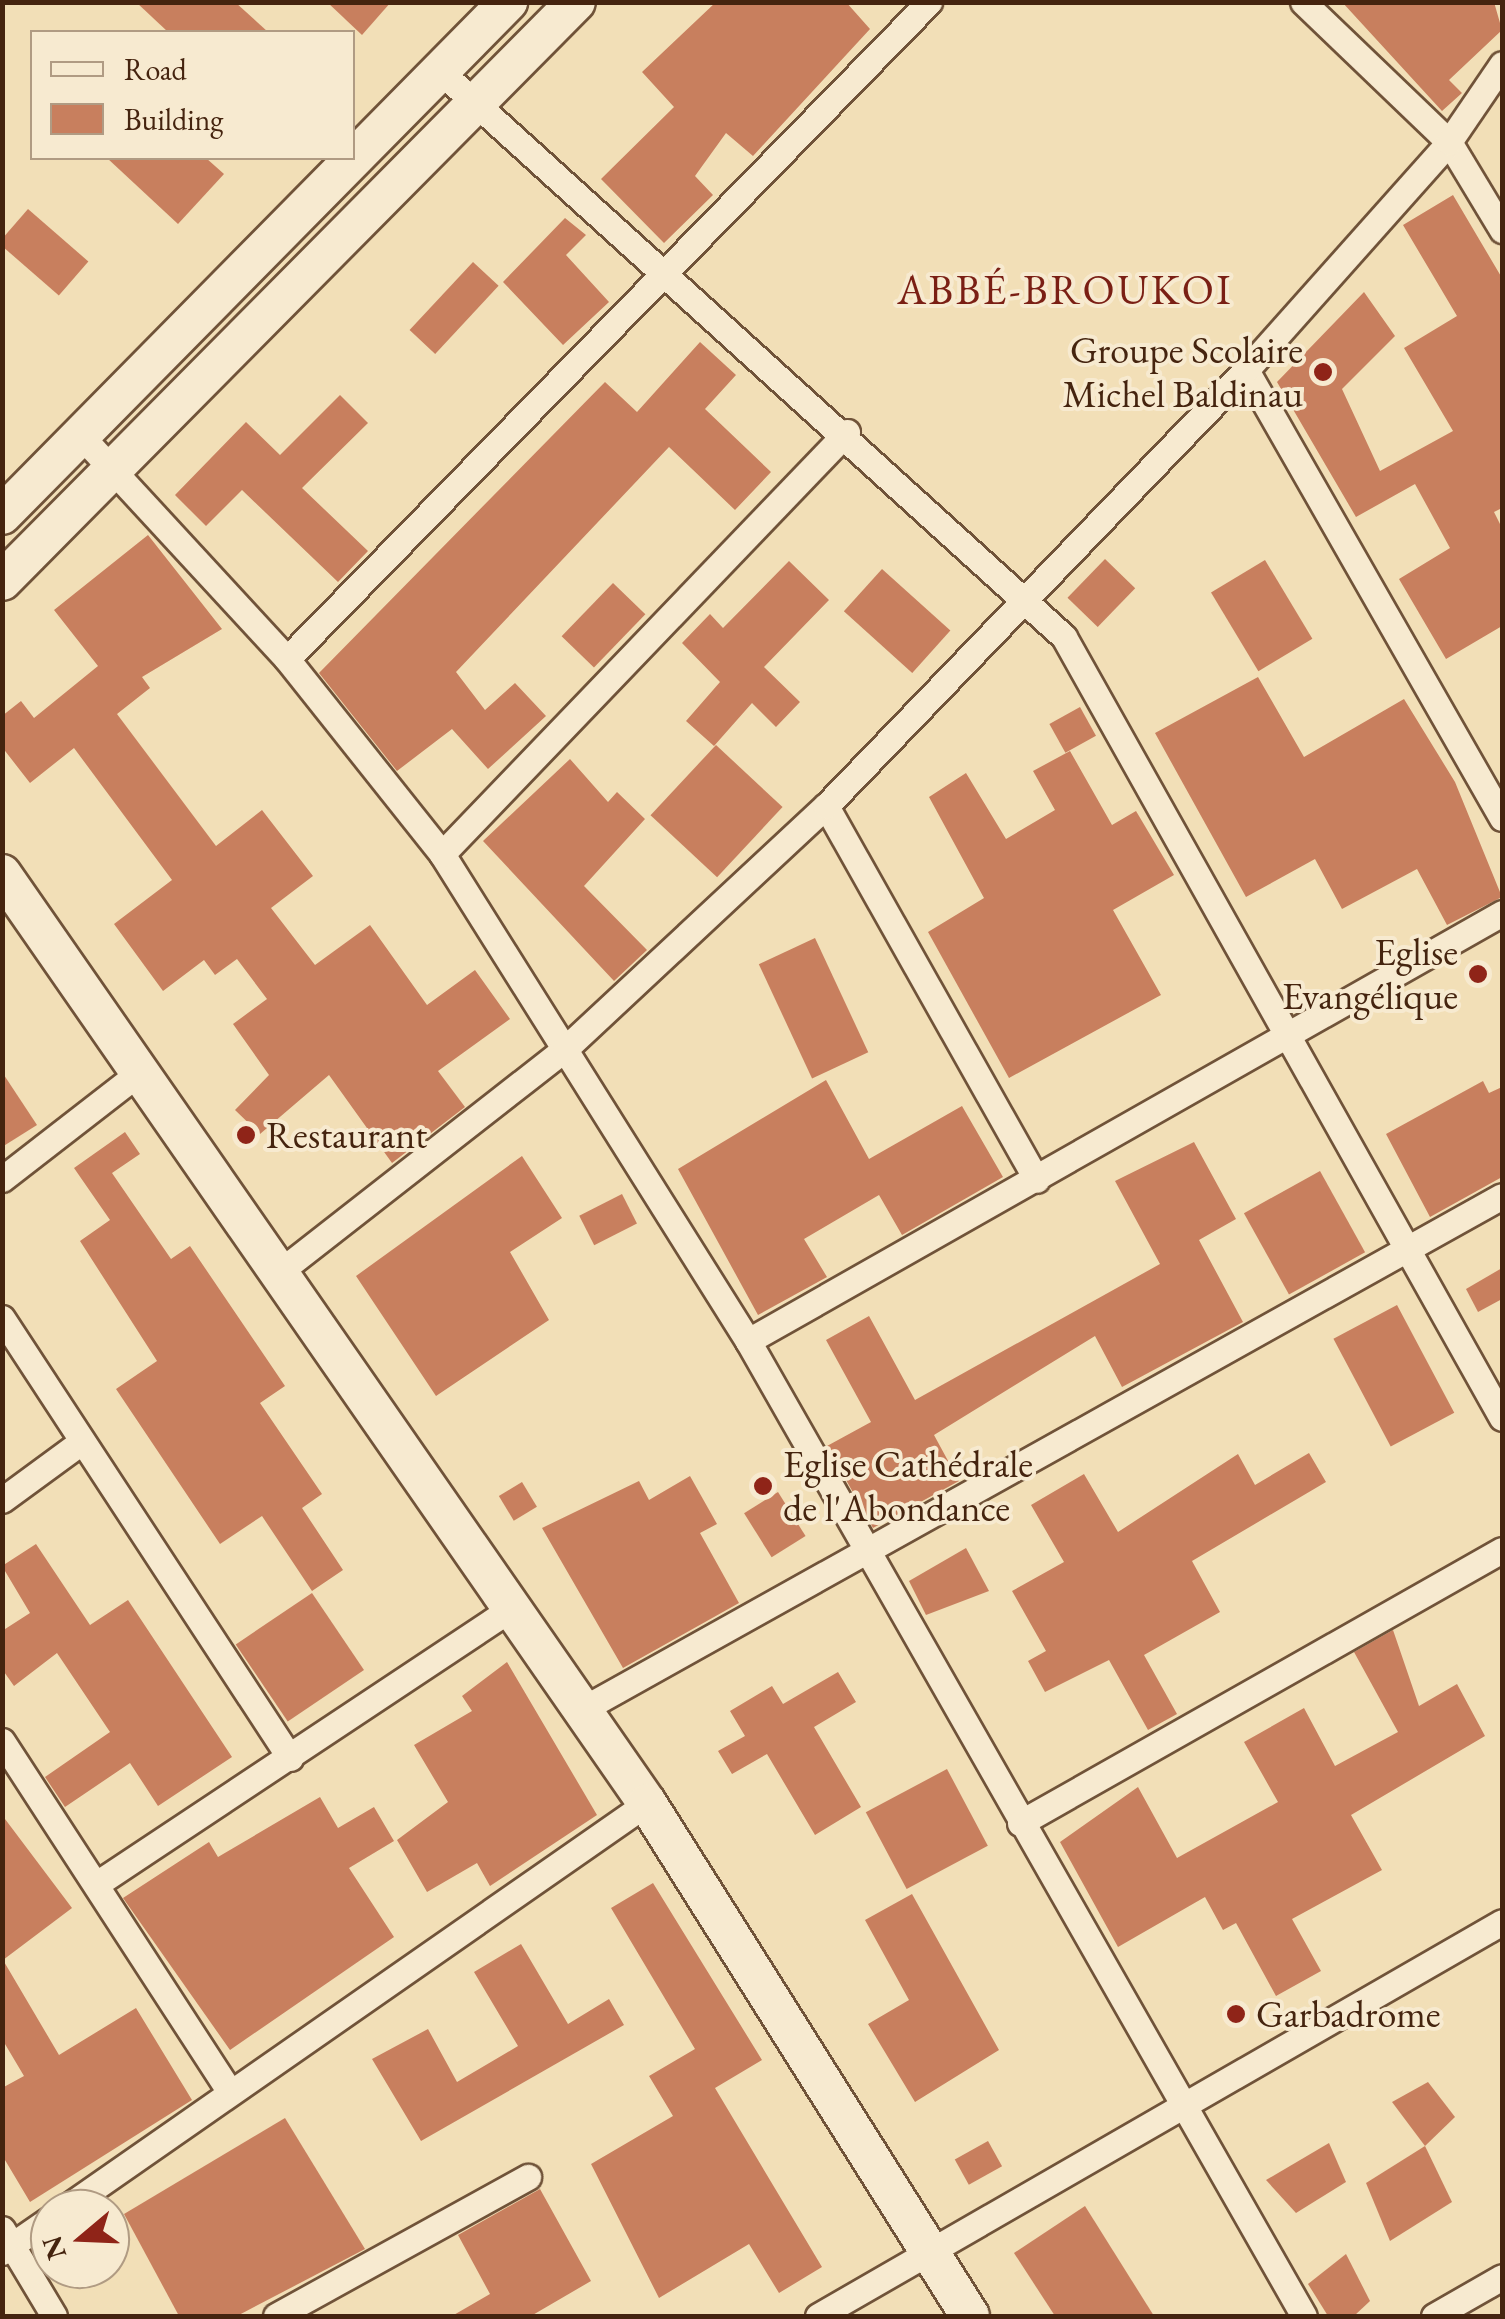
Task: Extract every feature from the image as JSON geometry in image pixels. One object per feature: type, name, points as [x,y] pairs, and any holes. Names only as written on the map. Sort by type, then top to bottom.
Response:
[{"type":"street","points":[[355,160],[508,2]]},
{"type":"street","points":[[2,581],[576,2]]},
{"type":"street","points":[[288,659],[929,2]]},
{"type":"street","points":[[1303,2],[1449,142],[1502,230]]},
{"type":"street","points":[[278,1273],[565,1049],[826,806],[1246,370],[1449,142],[1502,64]]},
{"type":"street","points":[[441,72],[659,277],[846,432],[1030,596],[1097,682],[1406,1252],[1502,1418]]},
{"type":"street","points":[[2,514],[83,438],[355,160]]},
{"type":"street","points":[[1246,370],[1502,818]]},
{"type":"street","points":[[442,854],[846,432]]},
{"type":"street","points":[[83,438],[288,659],[442,854],[748,1341],[1304,2316]]},
{"type":"street","points":[[826,806],[1037,1180]]},
{"type":"street","points":[[2,874],[135,1076],[513,1607],[647,1804],[970,2316]]},
{"type":"street","points":[[748,1341],[1502,913]]},
{"type":"street","points":[[2,1178],[135,1076]]},
{"type":"street","points":[[582,1709],[868,1556],[1502,1196]]},
{"type":"street","points":[[2,1318],[80,1443],[290,1758]]},
{"type":"street","points":[[2,1500],[80,1443]]},
{"type":"street","points":[[1020,1822],[1502,1550]]},
{"type":"street","points":[[98,1884],[513,1607]]},
{"type":"street","points":[[2,1741],[230,2092]]},
{"type":"street","points":[[92,2189],[647,1804]]},
{"type":"street","points":[[818,2316],[1502,1922]]},
{"type":"street","points":[[276,2316],[528,2177]]},
{"type":"street","points":[[30,2229],[6,2242],[54,2316]]},
{"type":"street","points":[[1434,2316],[1502,2277]]},
{"type":"building","points":[[136,2],[235,2],[266,30],[166,30]]},
{"type":"building","points":[[327,2],[391,2],[362,35]]},
{"type":"building","points":[[716,2],[846,2],[870,29],[753,156],[726,133],[695,176],[713,195],[664,243],[601,179],[674,107],[642,72]]},
{"type":"building","points":[[1342,2],[1494,2],[1502,30],[1449,80],[1462,93],[1442,111]]},
{"type":"building","points":[[109,160],[208,160],[224,174],[178,224]]},
{"type":"building","points":[[1453,195],[1502,278],[1502,508],[1494,512],[1502,528],[1502,626],[1446,659],[1399,579],[1450,548],[1415,484],[1356,517],[1277,382],[1364,292],[1395,336],[1342,389],[1380,471],[1453,431],[1404,348],[1457,316],[1403,225]]},
{"type":"building","points":[[28,209],[88,261],[59,295],[2,246],[2,239]]},
{"type":"building","points":[[565,218],[586,235],[566,255],[609,302],[563,345],[503,282]]},
{"type":"building","points":[[473,262],[499,286],[435,354],[410,330]]},
{"type":"building","points":[[700,342],[736,375],[705,409],[771,472],[735,510],[669,447],[456,672],[485,710],[515,683],[546,716],[488,769],[452,729],[397,771],[319,673],[605,382],[637,412]]},
{"type":"building","points":[[340,395],[368,423],[302,488],[368,551],[338,582],[242,490],[206,526],[175,495],[246,422],[280,455]]},
{"type":"building","points":[[148,535],[222,629],[142,677],[150,688],[117,714],[216,846],[262,810],[313,876],[271,908],[315,965],[370,925],[427,1005],[475,970],[510,1019],[438,1071],[465,1107],[392,1163],[329,1075],[260,1134],[235,1110],[269,1075],[233,1024],[267,999],[237,959],[215,975],[204,960],[163,991],[114,924],[172,880],[74,748],[30,783],[2,747],[2,716],[21,701],[34,718],[98,666],[54,610]]},
{"type":"building","points":[[1105,559],[1135,588],[1098,627],[1067,598]]},
{"type":"building","points":[[1265,560],[1312,639],[1258,671],[1211,592]]},
{"type":"building","points":[[789,561],[829,600],[764,667],[800,702],[776,727],[752,703],[714,746],[686,721],[720,682],[682,643],[710,614],[723,628]]},
{"type":"building","points":[[882,569],[950,631],[912,673],[844,611]]},
{"type":"building","points":[[613,583],[645,614],[594,667],[562,636]]},
{"type":"building","points":[[1258,677],[1304,757],[1404,699],[1455,782],[1502,897],[1447,925],[1417,869],[1342,909],[1315,859],[1246,897],[1155,733]]},
{"type":"building","points":[[1080,707],[1096,736],[1065,753],[1049,724]]},
{"type":"building","points":[[716,745],[783,807],[717,877],[651,815]]},
{"type":"building","points":[[1070,751],[1112,825],[1136,811],[1174,875],[1113,910],[1161,995],[1009,1078],[928,932],[984,898],[929,797],[966,773],[1006,839],[1055,810],[1033,771]]},
{"type":"building","points":[[570,759],[608,802],[617,792],[645,819],[584,886],[647,950],[614,981],[483,841]]},
{"type":"building","points":[[815,938],[868,1052],[812,1078],[759,964]]},
{"type":"building","points":[[2,1072],[37,1125],[2,1147]]},
{"type":"building","points":[[826,1080],[869,1159],[962,1106],[1003,1177],[902,1235],[879,1195],[804,1239],[827,1277],[758,1315],[678,1169]]},
{"type":"building","points":[[1483,1081],[1489,1093],[1502,1087],[1502,1177],[1430,1217],[1386,1134]]},
{"type":"building","points":[[125,1132],[140,1154],[112,1173],[171,1259],[190,1246],[285,1386],[260,1403],[322,1494],[302,1508],[343,1570],[312,1591],[262,1516],[220,1544],[116,1389],[157,1361],[80,1241],[110,1220],[74,1168]]},
{"type":"building","points":[[1194,1142],[1236,1219],[1199,1240],[1243,1322],[1122,1387],[1095,1336],[934,1435],[959,1481],[873,1528],[827,1446],[871,1422],[826,1340],[869,1316],[915,1400],[1160,1264],[1115,1181]]},
{"type":"building","points":[[522,1156],[562,1218],[510,1252],[549,1320],[436,1396],[356,1276]]},
{"type":"building","points":[[1320,1171],[1365,1252],[1289,1295],[1244,1213]]},
{"type":"building","points":[[622,1194],[637,1223],[594,1245],[579,1216]]},
{"type":"building","points":[[1502,1268],[1502,1299],[1478,1312],[1466,1289]]},
{"type":"building","points":[[1397,1305],[1454,1413],[1391,1447],[1333,1339]]},
{"type":"building","points":[[1309,1453],[1326,1482],[1192,1561],[1220,1612],[1144,1655],[1177,1714],[1148,1730],[1109,1660],[1045,1692],[1028,1661],[1046,1651],[1012,1591],[1064,1562],[1031,1505],[1084,1474],[1118,1532],[1238,1454],[1255,1485]]},
{"type":"building","points":[[690,1476],[717,1524],[700,1533],[739,1603],[623,1668],[542,1528],[639,1481],[649,1500]]},
{"type":"building","points":[[522,1482],[537,1507],[514,1521],[499,1496]]},
{"type":"building","points":[[778,1492],[806,1536],[772,1557],[744,1513]]},
{"type":"building","points":[[36,1544],[90,1625],[128,1600],[232,1757],[158,1806],[130,1763],[65,1807],[45,1777],[110,1732],[57,1653],[14,1686],[2,1669],[2,1631],[30,1613],[2,1566]]},
{"type":"building","points":[[966,1548],[989,1591],[926,1615],[909,1581]]},
{"type":"building","points":[[312,1593],[364,1670],[288,1722],[236,1644]]},
{"type":"building","points":[[1393,1630],[1419,1706],[1457,1684],[1485,1736],[1351,1815],[1382,1870],[1292,1919],[1321,1971],[1276,1996],[1236,1923],[1223,1930],[1205,1897],[1118,1947],[1060,1842],[1138,1787],[1177,1858],[1278,1802],[1244,1742],[1304,1708],[1335,1766],[1398,1732],[1354,1652]]},
{"type":"building","points":[[507,1662],[597,1815],[490,1886],[477,1863],[427,1892],[397,1840],[448,1802],[414,1745],[472,1711],[462,1696]]},
{"type":"building","points":[[838,1672],[856,1702],[814,1727],[861,1807],[815,1835],[767,1754],[732,1774],[718,1751],[745,1736],[730,1711],[772,1686],[783,1704]]},
{"type":"building","points":[[947,1769],[988,1846],[907,1889],[866,1812]]},
{"type":"building","points":[[320,1797],[338,1828],[374,1807],[394,1841],[349,1868],[394,1937],[230,2050],[123,1898],[209,1842],[218,1857]]},
{"type":"building","points":[[2,1815],[72,1908],[3,1960],[59,2055],[136,2008],[192,2100],[51,2189],[30,2189],[30,2202],[2,2155],[2,2088],[24,2076],[2,2039]]},
{"type":"building","points":[[653,1883],[762,2060],[715,2088],[822,2267],[779,2293],[749,2244],[659,2298],[591,2164],[673,2116],[649,2076],[695,2049],[611,1908]]},
{"type":"building","points":[[912,1894],[999,2050],[915,2102],[868,2024],[909,2000],[865,1920]]},
{"type":"building","points":[[521,1944],[568,2024],[609,1999],[624,2025],[421,2141],[372,2059],[428,2029],[457,2082],[518,2046],[474,1972]]},
{"type":"building","points":[[1428,2082],[1455,2117],[1425,2146],[1392,2102]]},
{"type":"building","points":[[285,2118],[365,2249],[237,2316],[179,2316],[130,2225],[130,2210]]},
{"type":"building","points":[[988,2141],[1002,2166],[969,2185],[955,2159]]},
{"type":"building","points":[[1329,2143],[1346,2182],[1296,2213],[1266,2180]]},
{"type":"building","points":[[1425,2146],[1452,2202],[1390,2241],[1366,2183]]},
{"type":"building","points":[[540,2189],[591,2281],[531,2316],[452,2316],[490,2294],[458,2235]]},
{"type":"building","points":[[1085,2206],[1154,2316],[1055,2316],[1014,2253]]},
{"type":"building","points":[[1346,2254],[1370,2301],[1354,2316],[1328,2316],[1308,2284]]},
{"type":"place","name":"Groupe Scolaire Michel Baldinau","points":[[1323,372]]},
{"type":"place","name":"Eglise Evangélique","points":[[1478,974]]},
{"type":"place","name":"Restaurant","points":[[246,1135]]},
{"type":"place","name":"Eglise Cathédrale de l'Abondance","points":[[763,1486]]},
{"type":"place","name":"Garbadrome","points":[[1236,2014]]},
{"type":"district","name":"ABBÉ-BROUKOI","points":[[1065,290]]}]
